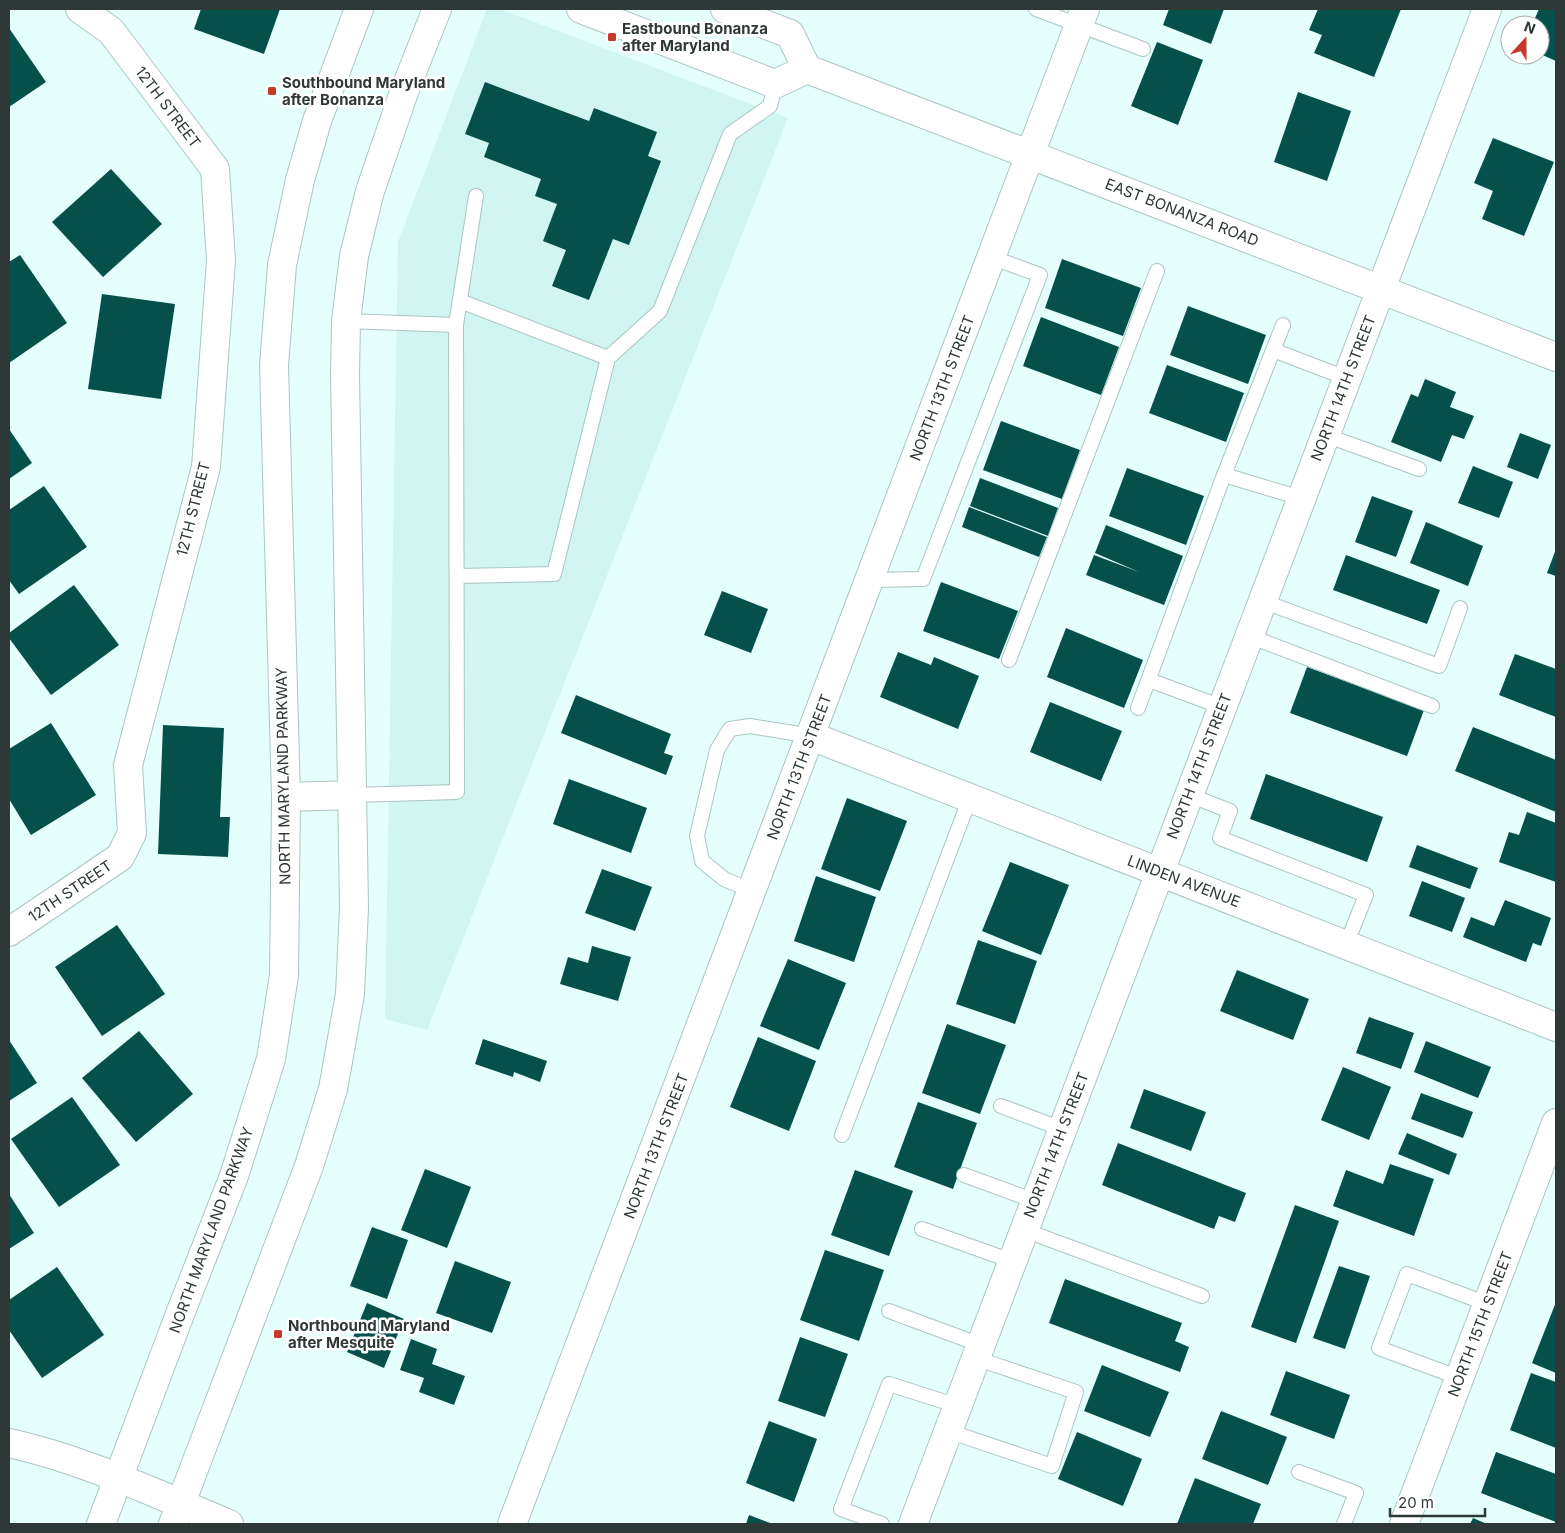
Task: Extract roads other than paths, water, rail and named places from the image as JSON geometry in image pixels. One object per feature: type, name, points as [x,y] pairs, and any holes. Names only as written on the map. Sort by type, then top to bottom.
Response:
[{"type":"street","name":"12TH STREET","points":[[9,932],[120,857],[132,833],[128,765],[206,468],[221,260],[214,169],[111,31],[80,9]]},
{"type":"street","name":"NORTH MARYLAND PARKWAY","points":[[100,1524],[234,1176],[271,1059],[284,975],[286,797],[274,365],[282,265],[300,180],[317,121],[359,9]]},
{"type":"street","points":[[177,1515],[310,1166],[333,1089],[350,994],[354,908],[346,320],[354,256],[370,191],[404,92],[437,9]]},
{"type":"street","points":[[581,9],[774,84],[807,69],[790,34],[728,9]]},
{"type":"street","name":"NORTH 14TH STREET","points":[[913,1524],[1300,498],[1487,9]]},
{"type":"street","name":"NORTH 13TH STREET","points":[[512,1524],[1082,17]]},
{"type":"street","name":"EAST BONANZA ROAD","points":[[807,69],[1030,153],[1556,357]]},
{"type":"street","name":"LINDEN AVENUE","points":[[811,736],[1556,1027]]},
{"type":"street","points":[[286,797],[353,796]]},
{"type":"street","name":"NORTH 15TH STREET","points":[[1404,1524],[1556,1123]]},
{"type":"street","points":[[9,1443],[44,1451],[119,1477],[177,1515],[229,1524]]},
{"type":"lane","points":[[1036,9],[1082,17],[1142,50]]},
{"type":"lane","points":[[456,576],[554,574],[608,358],[660,311],[730,134],[770,106],[774,84]]},
{"type":"lane","points":[[353,796],[457,792],[456,325],[476,196]]},
{"type":"lane","points":[[869,580],[922,579],[1040,275],[991,257]]},
{"type":"lane","points":[[1009,660],[1157,271]]},
{"type":"lane","points":[[460,301],[608,358]]},
{"type":"lane","points":[[346,320],[456,325]]},
{"type":"lane","points":[[1138,708],[1224,475],[1282,325]]},
{"type":"lane","points":[[1272,350],[1346,378]]},
{"type":"lane","points":[[1325,435],[1419,469]]},
{"type":"lane","points":[[1224,475],[1300,498]]},
{"type":"lane","points":[[1262,601],[1439,666],[1460,608]]},
{"type":"lane","points":[[1249,636],[1432,706]]},
{"type":"lane","points":[[1149,680],[1222,707]]},
{"type":"lane","points":[[752,891],[724,879],[702,861],[697,836],[717,750],[730,729],[750,726],[811,736]]},
{"type":"lane","points":[[1188,795],[1230,812],[1220,838],[1366,895],[1346,945]]},
{"type":"lane","points":[[842,1135],[970,798]]},
{"type":"lane","points":[[1001,1106],[1062,1130]]},
{"type":"lane","points":[[964,1175],[1035,1200]]},
{"type":"lane","points":[[922,1228],[1012,1261]]},
{"type":"lane","points":[[1024,1230],[1202,1296]]},
{"type":"lane","points":[[1460,1378],[1379,1348],[1407,1274],[1488,1304]]},
{"type":"lane","points":[[888,1311],[978,1352],[1076,1392],[1052,1466],[948,1431]]},
{"type":"lane","points":[[882,1524],[841,1509],[888,1384],[958,1406]]},
{"type":"lane","points":[[1299,1472],[1356,1493],[1344,1524]]},
{"type":"place","name":"Eastbound Bonanza after Maryland","points":[[612,37]]},
{"type":"place","name":"Southbound Maryland after Bonanza","points":[[272,91]]},
{"type":"place","name":"Northbound Maryland after Mesquite","points":[[278,1334]]}]
